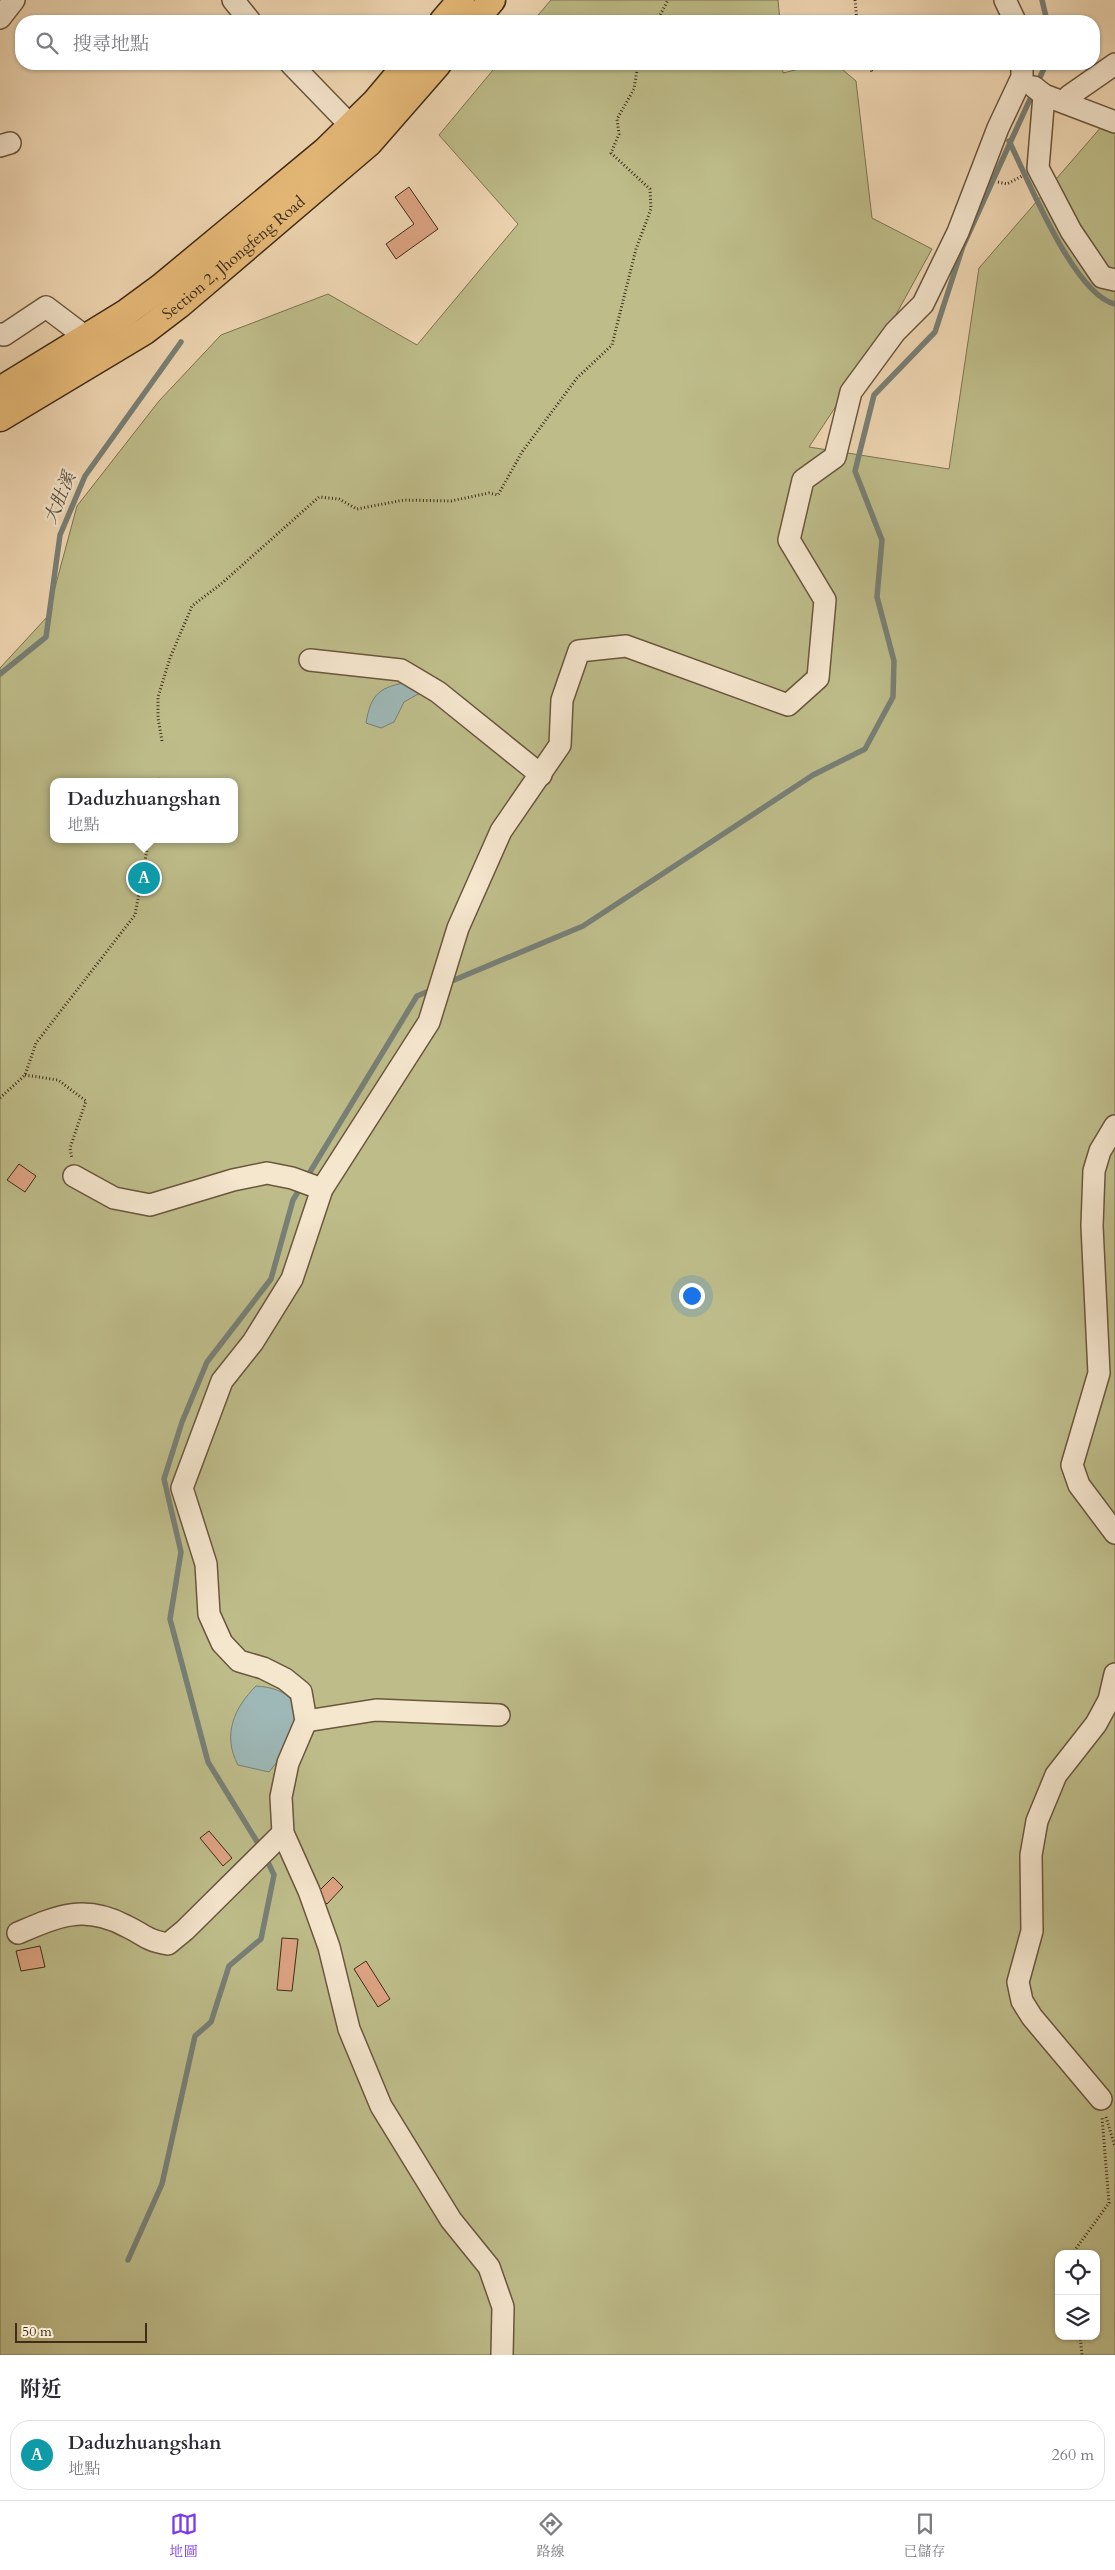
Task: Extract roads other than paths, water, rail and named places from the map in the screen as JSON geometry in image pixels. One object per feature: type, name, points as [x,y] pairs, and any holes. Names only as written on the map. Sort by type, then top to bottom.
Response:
[{"type":"main road","points":[[448,15],[461,0]]},
{"type":"main road","points":[[479,15],[492,0]]},
{"type":"main road","name":"Section 2, Jhongfeng Road","points":[[0,418],[146,331],[257,222],[351,126],[402,70]]},
{"type":"main road","name":"Section 2, Jhongfeng Road","points":[[0,390],[127,312],[369,143],[433,70]]},
{"type":"street","points":[[0,18],[14,0]]},
{"type":"street","points":[[1005,0],[1012,15]]},
{"type":"street","points":[[1067,103],[1069,96],[1115,64]]},
{"type":"street","points":[[297,70],[351,126]]},
{"type":"street","points":[[502,2355],[503,2307],[489,2267],[451,2220],[381,2106],[349,2029],[328,1946],[309,1891],[278,1839],[281,1797],[288,1764],[306,1721],[301,1692],[285,1679],[263,1668],[239,1662],[222,1643],[209,1614],[206,1564],[182,1488],[222,1381],[254,1342],[292,1278],[322,1190],[430,1022],[458,928],[497,840],[560,745],[562,700],[580,651],[626,646],[788,705],[818,678],[825,600],[789,540],[803,480],[835,457],[851,392],[895,332],[923,304],[958,232],[1022,70],[1044,95],[1115,122]]},
{"type":"street","points":[[1044,95],[1038,168],[1071,231],[1102,277],[1115,280]]},
{"type":"street","points":[[0,334],[4,335],[46,307],[87,338]]},
{"type":"street","points":[[0,376],[35,370]]},
{"type":"street","points":[[310,660],[401,670],[438,692],[541,775]]},
{"type":"street","points":[[1115,1126],[1100,1151],[1094,1171],[1092,1226],[1099,1373],[1072,1465],[1079,1485],[1115,1533]]},
{"type":"street","points":[[74,1176],[114,1198],[150,1205],[232,1180],[267,1174],[292,1178],[322,1190]]},
{"type":"street","points":[[1101,2099],[1032,2017],[1022,2001],[1018,1982],[1032,1931],[1031,1855],[1037,1821],[1056,1775],[1096,1724],[1105,1708],[1115,1674]]},
{"type":"street","points":[[306,1721],[376,1710],[499,1714]]},
{"type":"street","points":[[18,1933],[55,1917],[91,1912],[125,1925],[149,1941],[168,1944],[185,1930],[278,1839]]},
{"type":"water","points":[[409,682],[420,693],[404,702],[394,722],[381,728],[366,723],[371,705],[378,693],[391,686]]},
{"type":"water","points":[[256,1686],[275,1690],[288,1697],[294,1707],[296,1718],[287,1746],[269,1772],[238,1765],[231,1743],[231,1733],[236,1713],[248,1694]]},
{"type":"waterway","points":[[1042,0],[1046,15]]},
{"type":"waterway","points":[[447,983],[583,926],[813,775],[865,749],[893,697],[894,661],[877,597],[882,540],[855,471],[874,395],[935,332],[963,246],[1043,70]]},
{"type":"waterway","points":[[1009,141],[1040,207],[1068,258],[1084,280],[1099,296],[1115,304]]},
{"type":"waterway","name":"大肚溪","points":[[0,674],[46,637],[60,535],[85,476],[181,342]]},
{"type":"waterway","points":[[261,1848],[208,1762],[170,1619],[181,1552],[164,1479],[182,1422],[207,1362],[271,1279],[293,1200],[417,996],[434,989]]},
{"type":"waterway","points":[[128,2260],[162,2184],[195,2036],[211,2022],[229,1966],[261,1939],[274,1875],[265,1856]]},
{"type":"place","name":"Daduzhuangshan","points":[[144,878]]}]
